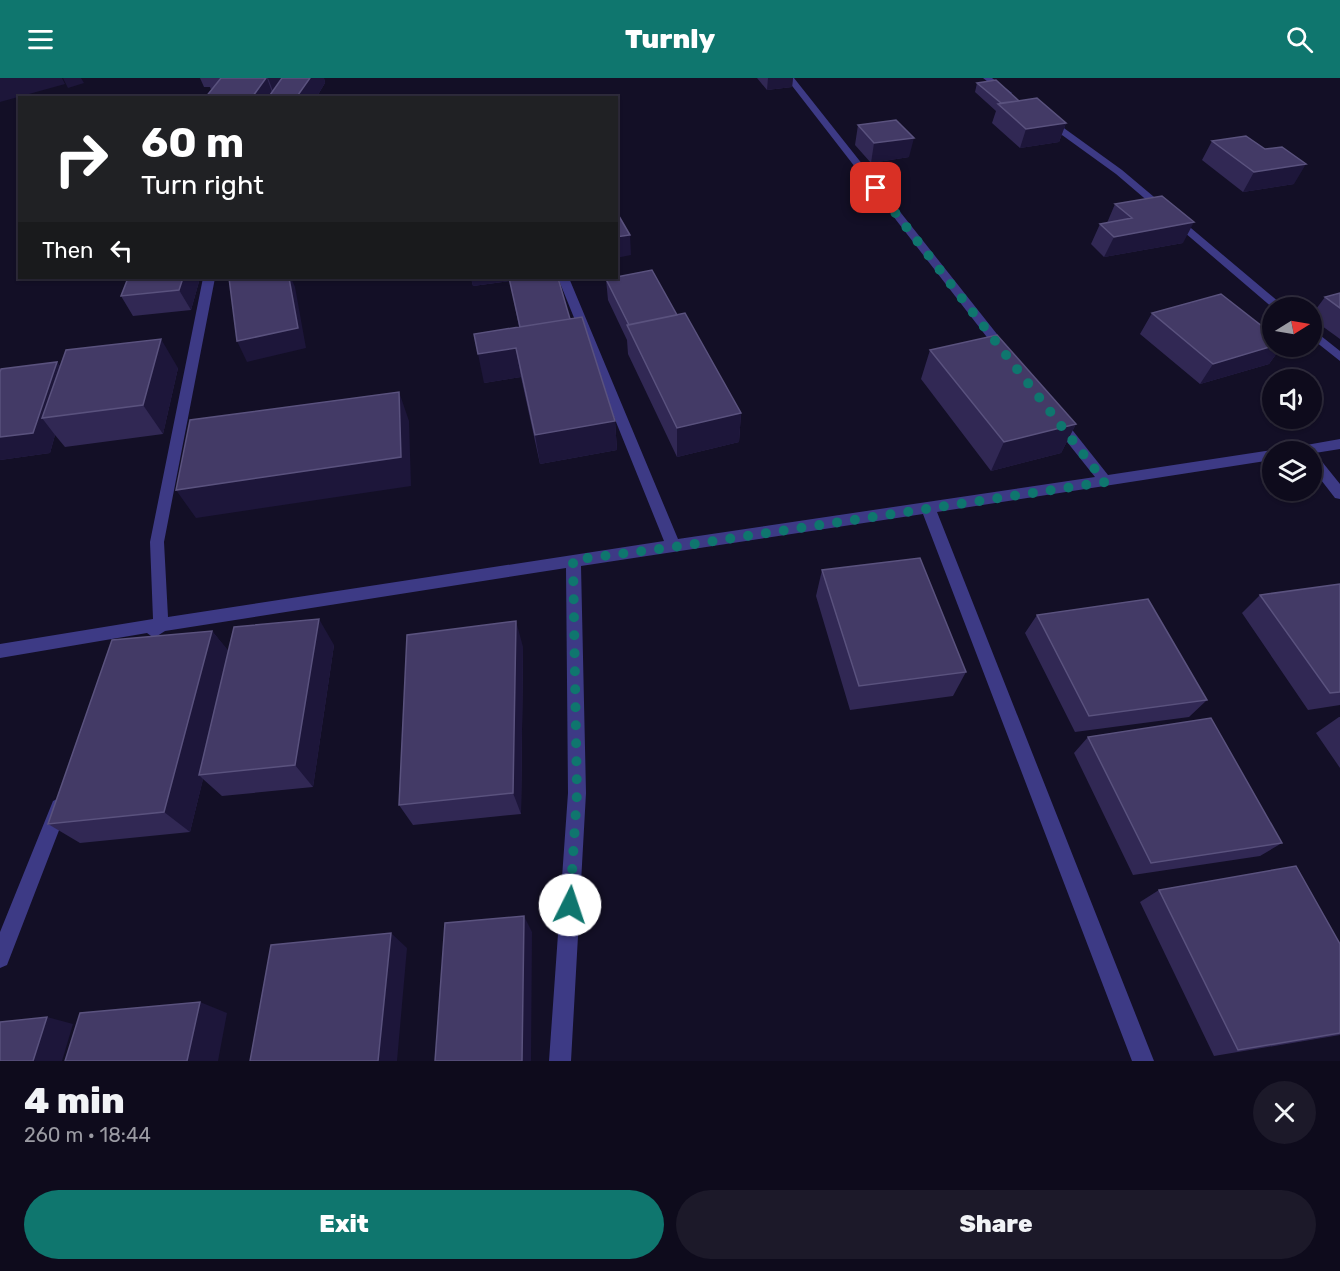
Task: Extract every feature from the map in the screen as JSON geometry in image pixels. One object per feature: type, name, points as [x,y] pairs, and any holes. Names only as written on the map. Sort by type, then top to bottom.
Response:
[{"type":"street","points":[[790,78],[1010,359]]},
{"type":"street","points":[[987,78],[1016,98]]},
{"type":"street","points":[[1034,111],[1119,172],[1268,297]]},
{"type":"street","points":[[138,648],[161,624],[157,542],[209,279]]},
{"type":"street","points":[[563,279],[674,547]]},
{"type":"street","points":[[1322,341],[1340,357]]},
{"type":"street","points":[[1047,406],[1105,482]]},
{"type":"street","points":[[1322,448],[1340,444]]},
{"type":"street","points":[[0,651],[573,560],[674,547],[1262,457]]},
{"type":"street","points":[[1322,474],[1340,494]]},
{"type":"street","points":[[928,508],[1143,1061]]},
{"type":"street","points":[[560,1061],[577,793],[573,560]]},
{"type":"street","points":[[0,958],[65,791]]},
{"type":"building","points":[[221,78],[266,78],[253,96],[207,96]]},
{"type":"building","points":[[282,78],[310,78],[298,95],[270,95]]},
{"type":"building","points":[[996,80],[1019,101],[1001,103],[977,83]]},
{"type":"building","points":[[1037,98],[1066,123],[1026,129],[998,104]]},
{"type":"building","points":[[896,120],[914,138],[874,143],[858,125]]},
{"type":"building","points":[[1246,136],[1265,149],[1282,147],[1306,164],[1254,172],[1212,141]]},
{"type":"building","points":[[1162,196],[1194,222],[1114,237],[1100,224],[1132,218],[1115,204]]},
{"type":"building","points":[[618,214],[630,235],[618,237]]},
{"type":"building","points":[[652,270],[677,315],[629,325],[606,279],[618,279],[618,277]]},
{"type":"building","points":[[128,279],[183,279],[179,290],[121,296]]},
{"type":"building","points":[[229,279],[289,279],[298,328],[237,341]]},
{"type":"building","points":[[509,279],[558,279],[570,319],[520,327]]},
{"type":"building","points":[[1340,293],[1340,308],[1325,297]]},
{"type":"building","points":[[1221,294],[1262,326],[1262,349],[1213,364],[1152,313]]},
{"type":"building","points":[[685,313],[741,413],[677,428],[627,325]]},
{"type":"building","points":[[582,317],[615,421],[535,435],[516,348],[478,354],[474,334]]},
{"type":"building","points":[[997,335],[1076,424],[1004,442],[930,350]]},
{"type":"building","points":[[161,339],[143,405],[42,418],[66,350]]},
{"type":"building","points":[[57,362],[33,433],[0,437],[1,369]]},
{"type":"building","points":[[399,392],[401,457],[176,490],[190,420]]},
{"type":"building","points":[[920,558],[966,672],[859,686],[822,570]]},
{"type":"building","points":[[1340,584],[1340,692],[1330,693],[1260,595]]},
{"type":"building","points":[[1148,599],[1207,700],[1089,716],[1037,615]]},
{"type":"building","points":[[319,619],[295,765],[199,775],[234,627]]},
{"type":"building","points":[[516,621],[513,793],[399,805],[407,635]]},
{"type":"building","points":[[212,631],[164,812],[48,824],[112,640]]},
{"type":"building","points":[[1211,718],[1282,843],[1151,863],[1088,737]]},
{"type":"building","points":[[1296,866],[1340,944],[1340,1033],[1238,1050],[1159,890]]},
{"type":"building","points":[[524,916],[522,1061],[435,1061],[445,923]]},
{"type":"building","points":[[391,933],[378,1061],[250,1061],[271,945]]},
{"type":"building","points":[[200,1002],[187,1061],[65,1061],[80,1013]]},
{"type":"building","points":[[47,1017],[33,1061],[0,1061],[0,1022]]},
{"type":"route","points":[[570,905],[577,793],[573,560],[1105,482],[876,188]]}]
